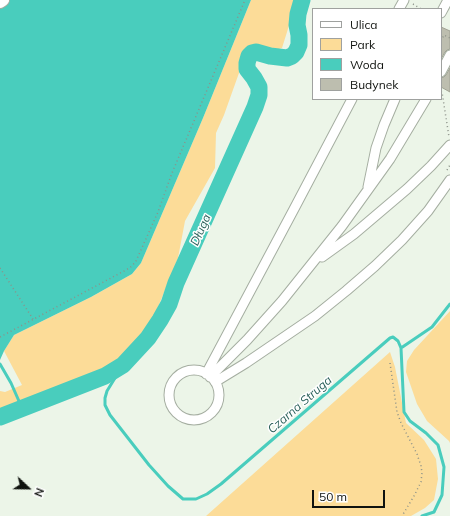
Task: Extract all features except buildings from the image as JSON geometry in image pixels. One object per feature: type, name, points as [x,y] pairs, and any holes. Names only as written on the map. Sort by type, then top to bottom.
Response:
[{"type":"street","points":[[442,11],[448,0]]},
{"type":"street","points":[[442,70],[450,55]]},
{"type":"street","points":[[210,378],[294,209],[351,100]]},
{"type":"street","points":[[368,191],[376,148],[394,100]]},
{"type":"street","points":[[210,378],[282,301],[342,226],[390,159],[425,100]]},
{"type":"street","points":[[313,263],[379,214],[412,184],[450,144]]},
{"type":"street","points":[[210,378],[246,363],[315,316],[346,291],[402,240],[428,211],[450,180]]},
{"type":"street","points":[[192,370],[200,371],[210,378],[218,387],[219,396],[213,411],[200,420],[184,418],[177,414],[169,399],[169,391],[177,377],[184,372],[192,370]]},
{"type":"path","points":[[0,336],[126,270],[136,261],[158,212],[172,173],[245,0]]},
{"type":"path","points":[[408,2],[419,8]]},
{"type":"path","points":[[442,39],[444,35],[450,38]]},
{"type":"path","points":[[442,92],[450,144]]},
{"type":"path","points":[[0,268],[33,319]]},
{"type":"path","points":[[390,363],[396,412],[417,454],[422,473],[421,482],[402,516]]},
{"type":"green space","points":[[251,0],[297,0],[282,48],[272,51],[260,45],[249,45],[216,133],[215,168],[185,221],[178,258],[152,322],[123,356],[100,372],[0,412],[0,391],[5,392],[22,385],[4,351],[14,335],[91,297],[132,274],[141,263],[203,118]]},
{"type":"green space","points":[[450,311],[450,443],[427,421],[417,404],[406,372],[407,361],[414,350]]},
{"type":"green space","points":[[390,352],[395,367],[406,423],[424,440],[436,459],[438,479],[434,500],[425,508],[411,516],[206,516]]},
{"type":"water","points":[[0,0],[251,0],[203,118],[141,263],[132,274],[91,297],[14,335],[0,360]]},
{"type":"waterway","name":"Długa","points":[[0,417],[105,376],[123,365],[148,338],[169,304],[176,283],[255,107],[259,95],[259,87],[247,69],[249,56],[256,52],[270,56],[287,58],[296,52],[299,45],[297,25],[298,14],[302,0]]},
{"type":"waterway","points":[[401,348],[432,327],[450,304]]},
{"type":"waterway","name":"Czarna Struga","points":[[123,365],[107,391],[105,398],[105,405],[110,415],[149,465],[168,486],[183,499],[196,499],[207,494],[221,484],[393,337],[398,341],[401,348],[404,412],[410,421],[426,433],[438,445],[444,467],[442,495],[434,512],[422,516]]},
{"type":"waterway","points":[[0,364],[11,383],[22,408]]}]
